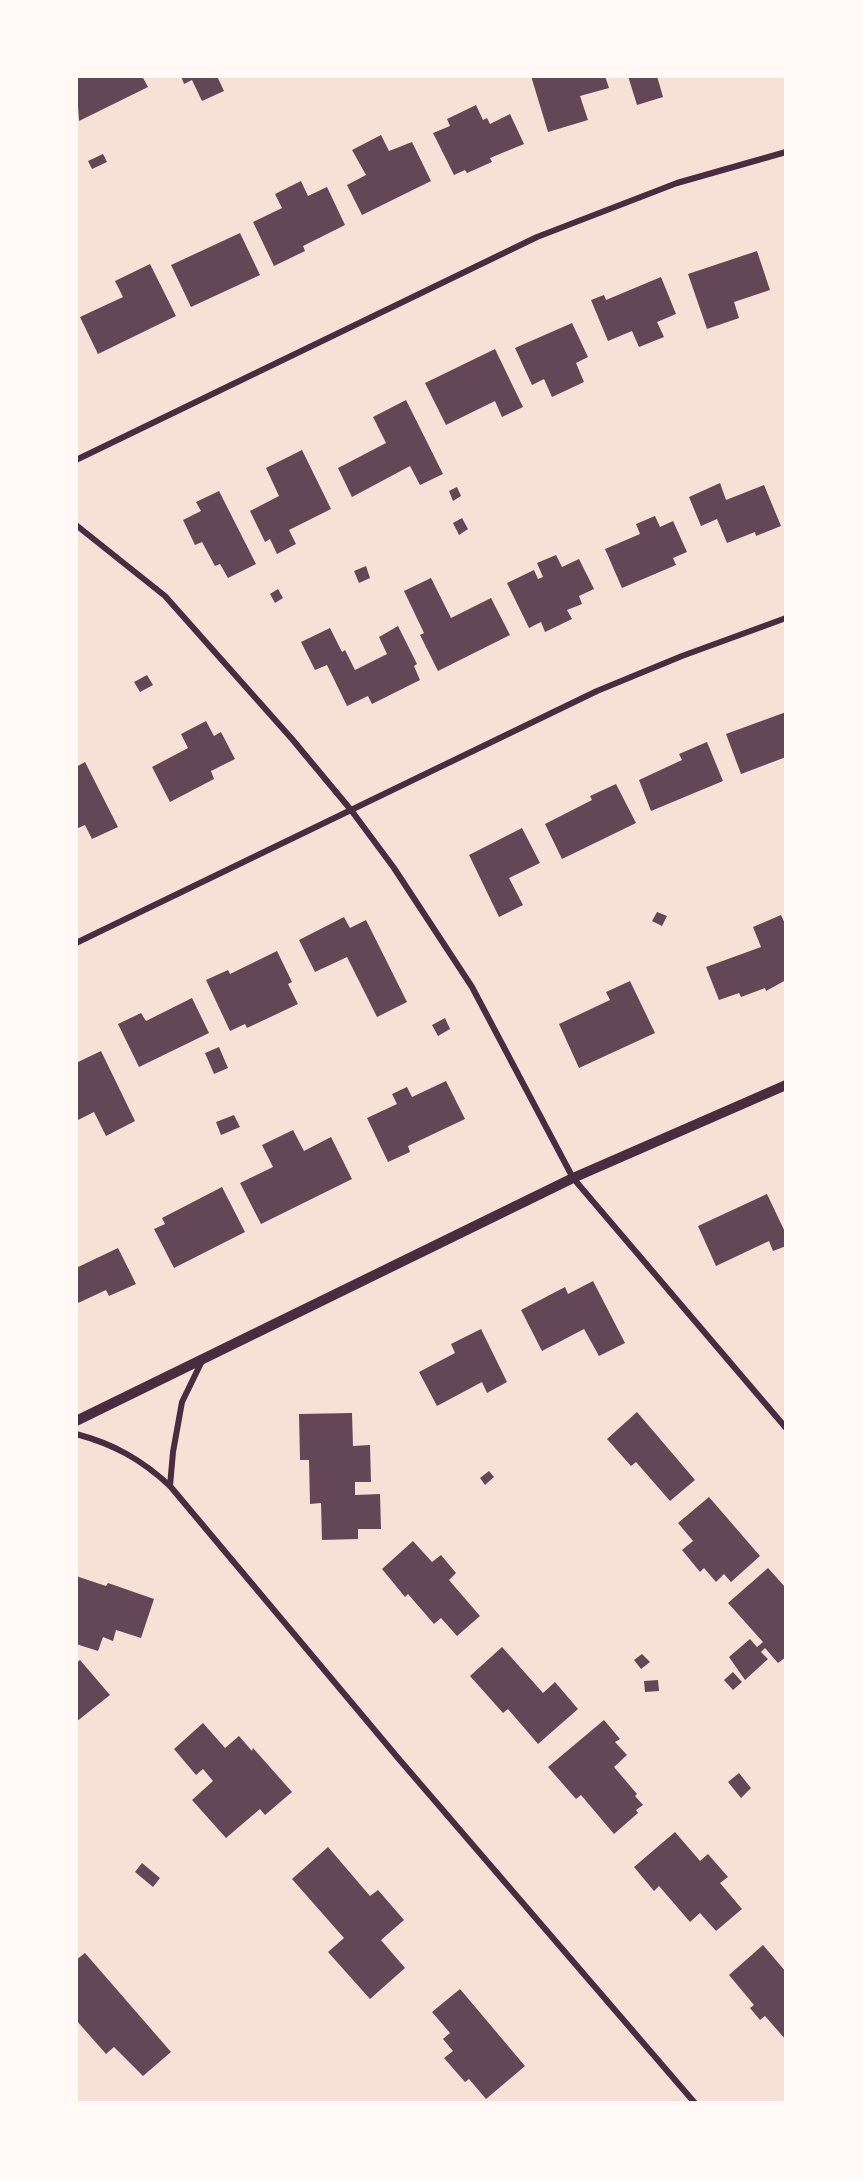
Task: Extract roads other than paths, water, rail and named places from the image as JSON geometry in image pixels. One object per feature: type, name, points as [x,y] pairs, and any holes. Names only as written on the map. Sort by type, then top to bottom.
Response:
[{"type":"street","points":[[76,460],[537,237],[677,183],[786,152]]},
{"type":"street","points":[[76,525],[165,596],[270,713],[351,810],[394,868],[472,987],[573,1178],[786,1428]]},
{"type":"street","points":[[76,943],[597,691],[682,656],[786,618]]},
{"type":"street","points":[[76,1421],[573,1178],[786,1085]]},
{"type":"street","points":[[170,1486],[172,1452],[182,1402],[203,1359]]},
{"type":"street","points":[[76,1434],[105,1441],[144,1462],[170,1486],[406,1767],[694,2103]]}]
